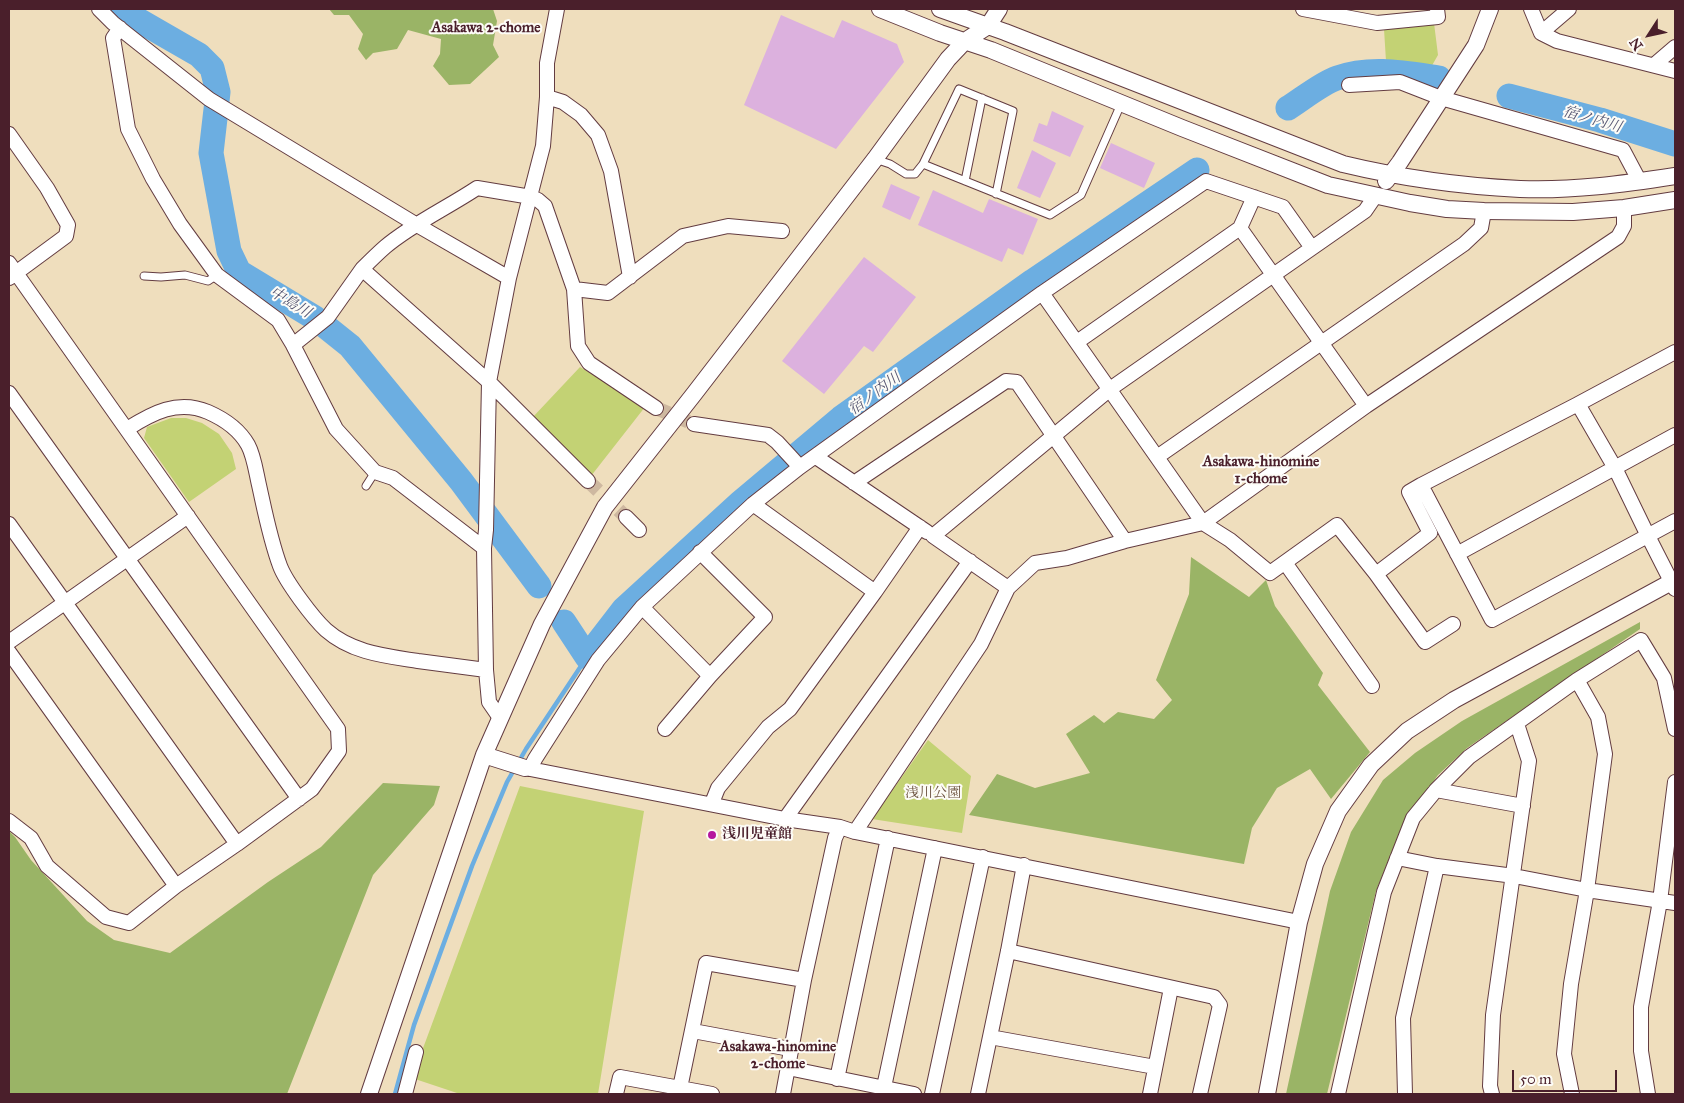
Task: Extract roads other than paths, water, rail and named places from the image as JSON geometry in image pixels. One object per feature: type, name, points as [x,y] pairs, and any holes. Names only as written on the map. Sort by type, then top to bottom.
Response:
[{"type":"street","points":[[99,9],[208,99],[509,278]]},
{"type":"street","points":[[500,718],[489,702],[486,670],[484,548],[489,382],[509,278],[531,197],[542,146],[547,97],[547,63],[557,9]]},
{"type":"street","points":[[880,9],[940,33],[991,50],[1121,104],[1328,185],[1447,209],[1484,211],[1573,212],[1624,208],[1675,200]]},
{"type":"street","points":[[940,9],[956,16],[974,14],[988,26],[1343,164],[1390,175],[1521,189],[1640,182],[1675,176]]},
{"type":"street","points":[[369,1094],[484,755],[542,624],[605,507],[875,159],[948,59],[965,41],[988,26],[999,9]]},
{"type":"street","points":[[1303,9],[1377,23],[1438,16],[1437,9]]},
{"type":"street","points":[[933,536],[1110,389],[1365,211],[1400,162],[1476,45],[1490,9]]},
{"type":"street","points":[[1531,9],[1541,33],[1557,41],[1675,71]]},
{"type":"street","points":[[1541,33],[1569,9]]},
{"type":"street","points":[[965,41],[974,14]]},
{"type":"street","points":[[120,28],[113,38],[128,129],[153,179],[180,224],[217,275],[278,320],[336,429],[375,472],[393,478],[484,548]]},
{"type":"street","points":[[1654,65],[1675,47]]},
{"type":"street","points":[[1349,85],[1400,82],[1440,98],[1623,150],[1640,182]]},
{"type":"street","points":[[547,97],[563,102],[581,115],[598,135],[611,172],[630,277]]},
{"type":"street","points":[[9,134],[47,188],[68,225],[66,236],[11,272],[127,429],[338,729],[339,752],[312,789],[176,886],[129,923],[106,917],[47,866],[31,838],[9,821]]},
{"type":"street","points":[[522,767],[561,716],[598,660],[642,607],[797,465],[816,457],[1042,293],[1206,181],[1284,207],[1312,248]]},
{"type":"street","points":[[293,345],[328,318],[362,269],[385,247],[417,225],[450,207],[477,188],[531,197],[545,206],[574,289],[578,346],[589,363],[656,408]]},
{"type":"street","points":[[1077,342],[1240,228],[1254,197]]},
{"type":"street","points":[[855,832],[981,644],[1008,588],[1035,562],[1067,558],[1203,522],[1366,406],[1618,237],[1624,226],[1624,208]]},
{"type":"street","points":[[1157,457],[1464,244],[1481,228],[1484,211]]},
{"type":"street","points":[[574,289],[608,293],[683,236],[728,226],[782,231]]},
{"type":"street","points":[[1240,228],[1366,406]]},
{"type":"street","points":[[362,269],[489,382],[588,481]]},
{"type":"street","points":[[1042,293],[1203,522],[1230,540],[1270,574],[1337,525],[1376,574],[1420,647],[1453,624]]},
{"type":"street","points":[[1376,574],[1430,533],[1409,492],[1675,352]]},
{"type":"street","points":[[854,483],[1006,381],[1017,382],[1126,541]]},
{"type":"street","points":[[9,393],[299,799]]},
{"type":"street","points":[[1267,1094],[1299,922],[1314,864],[1338,811],[1371,765],[1407,731],[1454,700],[1674,584],[1615,468],[1578,404]]},
{"type":"street","points":[[127,429],[154,413],[177,406],[200,409],[220,417],[237,430],[248,445],[280,568],[309,611],[327,630],[349,645],[375,654],[486,670]]},
{"type":"street","points":[[694,424],[768,435],[777,442],[797,465]]},
{"type":"street","points":[[1457,554],[1675,435]]},
{"type":"street","points":[[816,457],[1008,588]]},
{"type":"street","points":[[1421,485],[1492,620],[1675,521]]},
{"type":"street","points":[[753,504],[875,592]]},
{"type":"street","points":[[9,642],[188,516]]},
{"type":"street","points":[[626,517],[639,530]]},
{"type":"street","points":[[9,524],[237,844]]},
{"type":"street","points":[[712,803],[718,788],[768,727],[790,709],[920,527]]},
{"type":"street","points":[[665,729],[710,676],[765,617],[700,552]]},
{"type":"street","points":[[785,818],[970,561]]},
{"type":"street","points":[[1286,564],[1372,686]]},
{"type":"street","points":[[642,607],[710,676]]},
{"type":"street","points":[[1338,1094],[1384,892],[1413,818],[1436,790],[1468,757],[1517,724],[1576,680],[1641,640],[1664,678],[1675,729]]},
{"type":"street","points":[[9,652],[176,886]]},
{"type":"street","points":[[1572,1094],[1564,1054],[1571,984],[1587,890],[1605,754],[1598,717],[1576,680]]},
{"type":"street","points":[[1492,1094],[1490,1086],[1493,1016],[1529,761],[1517,724]]},
{"type":"street","points":[[484,755],[522,767],[840,827],[855,832],[1299,922]]},
{"type":"street","points":[[1648,1094],[1641,1051],[1641,1007],[1660,901],[1675,782]]},
{"type":"street","points":[[1436,790],[1523,806]]},
{"type":"street","points":[[783,1094],[804,980],[835,838],[840,827]]},
{"type":"street","points":[[837,1079],[888,838]]},
{"type":"street","points":[[884,1087],[935,848]]},
{"type":"street","points":[[932,1094],[982,857]]},
{"type":"street","points":[[1396,858],[1675,904]]},
{"type":"street","points":[[978,1094],[1024,865]]},
{"type":"street","points":[[1405,1094],[1403,1018],[1437,866]]},
{"type":"street","points":[[1008,951],[1214,996],[1220,1005],[1200,1094]]},
{"type":"street","points":[[680,1088],[706,963],[804,980]]},
{"type":"street","points":[[1150,1094],[1171,988]]},
{"type":"street","points":[[693,1031],[790,1049]]},
{"type":"street","points":[[990,1037],[1155,1067]]},
{"type":"street","points":[[405,1094],[416,1052]]},
{"type":"street","points":[[788,1068],[914,1094]]},
{"type":"street","points":[[616,1094],[620,1077],[712,1094]]},
{"type":"lane","points":[[875,159],[890,164],[906,174],[915,174],[922,164],[959,89],[1013,110],[996,194]]},
{"type":"lane","points":[[964,181],[982,98]]},
{"type":"lane","points":[[922,164],[1050,214],[1081,195],[1121,104]]},
{"type":"lane","points":[[144,276],[161,277],[185,274],[208,281],[217,275]]},
{"type":"lane","points":[[366,486],[375,472]]},
{"type":"waterway","name":"中島川","points":[[119,9],[199,55],[212,68],[218,92],[211,153],[229,251],[239,272],[315,318],[350,346],[461,481],[539,586]]},
{"type":"waterway","name":"宿ノ内川","points":[[1288,108],[1325,84],[1350,74],[1375,71],[1439,78]]},
{"type":"waterway","name":"宿ノ内川","points":[[1509,96],[1600,120],[1675,144]]},
{"type":"waterway","name":"宿ノ内川","points":[[564,622],[587,657],[624,609],[741,502],[841,418],[1033,281],[1197,170]]},
{"type":"waterway","points":[[395,1094],[414,1025],[472,866],[507,782],[526,749],[587,657]]},
{"type":"tunnel","points":[[656,408],[694,424]]},
{"type":"tunnel","points":[[588,481],[626,517]]},
{"type":"place","name":"浅川児童館","points":[[712,835]]},
{"type":"district","name":"Asakawa 2-chome","points":[[486,28]]},
{"type":"district","name":"Asakawa-hinomine 1-chome","points":[[1261,470]]},
{"type":"district","name":"Asakawa-hinomine 2-chome","points":[[778,1056]]},
{"type":"park label","name":"浅川公園","points":[[933,794]]}]
